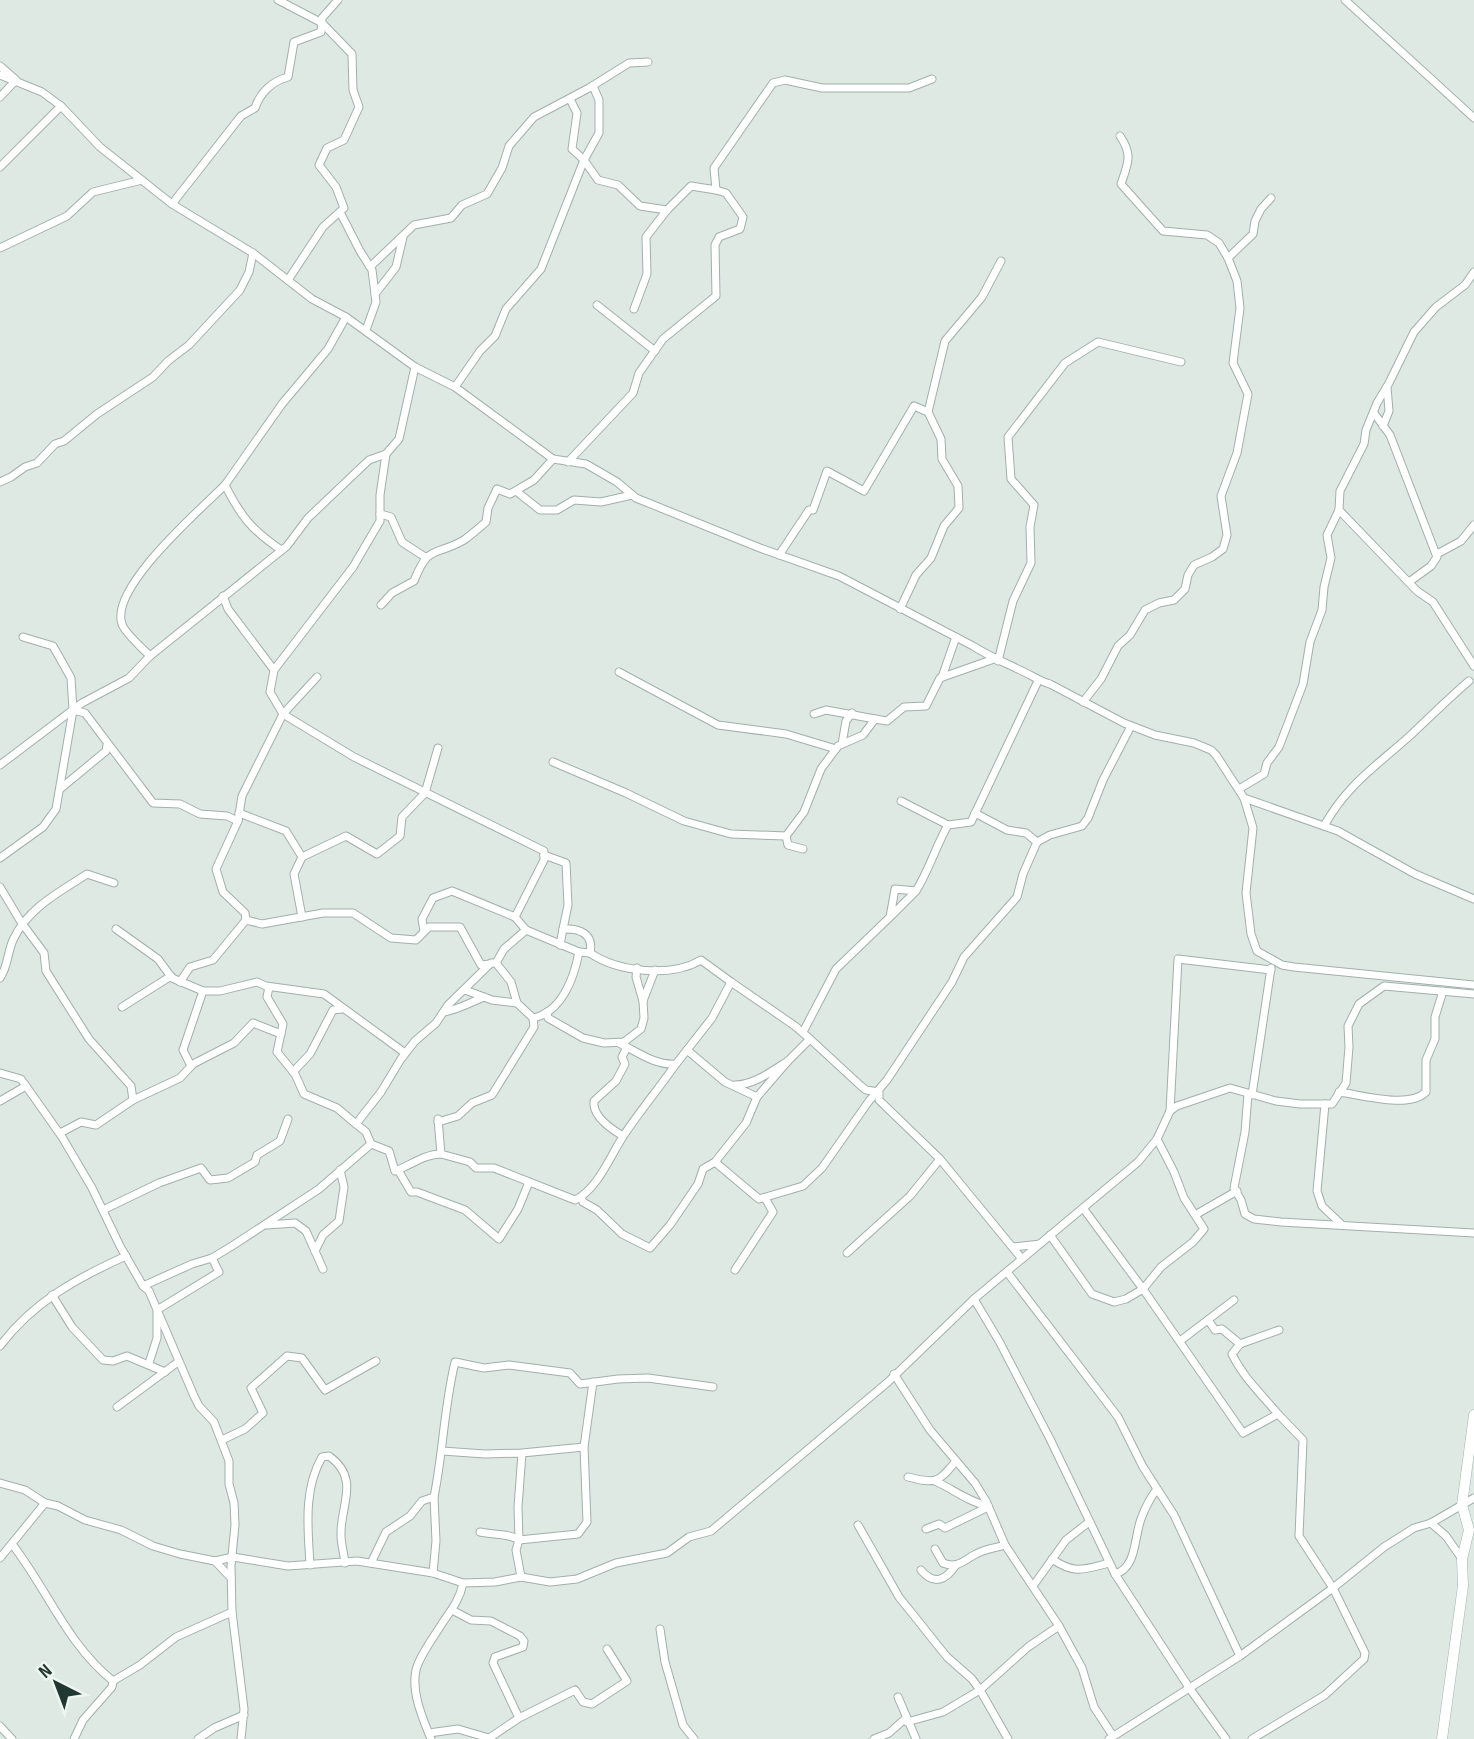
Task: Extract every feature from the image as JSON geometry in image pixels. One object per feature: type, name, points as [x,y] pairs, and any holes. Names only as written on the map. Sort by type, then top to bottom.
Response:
[{"type":"street","points":[[278,0],[322,23],[352,54],[353,90],[359,107],[344,140],[327,148],[319,165],[336,187],[344,208],[323,228],[288,280]]},
{"type":"street","points":[[172,204],[241,116],[255,108],[258,99],[276,80],[288,77],[294,43],[321,32],[322,18],[338,0]]},
{"type":"street","points":[[1345,0],[1474,118]]},
{"type":"street","points":[[370,267],[414,225],[451,218],[462,205],[487,194],[502,168],[509,146],[534,117],[593,86],[629,63],[648,62]]},
{"type":"street","points":[[0,66],[16,80]]},
{"type":"street","points":[[0,75],[42,92],[61,107],[100,147],[172,204],[253,253],[312,299],[366,330],[415,367],[455,387],[553,460],[586,464],[617,482],[632,495],[779,555],[839,576],[996,660],[1030,674],[1038,681],[1050,684],[1131,726],[1211,750],[1244,798],[1253,828],[1246,893],[1251,934],[1257,951],[1272,960],[1294,967],[1474,985]]},
{"type":"street","points":[[716,190],[714,168],[773,83],[785,80],[822,88],[909,88],[932,79]]},
{"type":"street","points":[[0,97],[16,80]]},
{"type":"street","points":[[455,387],[480,351],[495,336],[506,309],[541,269],[584,160],[599,133],[599,100],[593,86]]},
{"type":"street","points":[[570,99],[577,113],[572,149],[584,160],[598,180],[618,185],[639,206],[667,210]]},
{"type":"street","points":[[0,167],[61,107]]},
{"type":"street","points":[[1083,702],[1101,679],[1118,646],[1130,635],[1145,610],[1174,600],[1185,589],[1188,575],[1194,565],[1212,557],[1223,548],[1227,535],[1222,496],[1237,453],[1248,394],[1233,363],[1240,308],[1237,281],[1228,258],[1220,243],[1207,235],[1163,230],[1121,184],[1128,163],[1129,149],[1120,136]]},
{"type":"street","points":[[0,248],[67,216],[93,192],[142,180]]},
{"type":"street","points":[[568,462],[633,393],[639,373],[663,339],[716,296],[715,245],[719,237],[740,229],[743,217],[726,193],[691,186],[667,210],[646,237],[647,274],[634,309]]},
{"type":"street","points":[[1228,258],[1253,234],[1255,221],[1271,198]]},
{"type":"street","points":[[340,212],[370,267],[376,302],[366,330]]},
{"type":"street","points":[[375,295],[396,267],[403,236]]},
{"type":"street","points":[[0,482],[37,463],[55,444],[64,441],[97,414],[153,377],[189,345],[240,290],[250,272],[253,253]]},
{"type":"street","points":[[900,609],[916,575],[930,558],[944,526],[959,509],[958,486],[942,459],[941,439],[928,412],[945,341],[982,297],[1000,261]]},
{"type":"street","points":[[1239,789],[1264,774],[1267,763],[1279,747],[1303,684],[1310,642],[1322,610],[1331,558],[1328,535],[1339,510],[1340,491],[1364,444],[1366,430],[1380,395],[1387,387],[1414,332],[1436,307],[1465,285],[1474,272]]},
{"type":"street","points":[[597,305],[655,351]]},
{"type":"street","points":[[150,656],[122,625],[121,610],[134,581],[158,550],[225,485],[282,404],[328,349],[346,317]]},
{"type":"street","points":[[996,660],[1013,601],[1031,563],[1030,527],[1034,505],[1011,480],[1008,438],[1065,363],[1098,342],[1181,362]]},
{"type":"street","points":[[0,765],[73,710],[129,678],[150,656],[281,550],[308,518],[369,460],[386,454],[399,439],[415,367]]},
{"type":"street","points":[[1383,426],[1389,411],[1387,387]]},
{"type":"street","points":[[779,555],[808,510],[813,510],[828,471],[864,491],[914,406],[928,412]]},
{"type":"street","points":[[1374,413],[1390,435],[1437,555]]},
{"type":"street","points":[[386,454],[380,495],[380,521],[353,567],[274,670],[270,692],[283,714],[354,757],[544,852],[544,860],[514,917]]},
{"type":"street","points":[[382,605],[391,593],[414,581],[425,557],[464,540],[486,522],[488,508],[497,489],[510,494],[516,491],[534,480],[553,460]]},
{"type":"street","points":[[225,485],[240,514],[264,538],[281,550]]},
{"type":"street","points":[[516,491],[540,510],[557,509],[574,500],[601,502],[632,495]]},
{"type":"street","points":[[1339,510],[1409,582],[1433,602],[1474,666]]},
{"type":"street","points":[[380,514],[391,517],[402,542],[425,557]]},
{"type":"street","points":[[1409,582],[1431,566],[1437,555],[1461,541],[1474,526]]},
{"type":"street","points":[[223,596],[228,609],[274,670]]},
{"type":"street","points":[[0,858],[43,827],[56,809],[73,710],[71,678],[53,646],[23,637]]},
{"type":"street","points":[[814,713],[826,710],[887,721],[904,707],[926,706],[942,677],[956,637]]},
{"type":"street","points":[[942,677],[996,660]]},
{"type":"street","points":[[619,672],[718,724],[786,734],[839,746],[863,735],[875,719]]},
{"type":"street","points":[[246,920],[244,913],[223,892],[216,869],[239,817],[242,796],[283,714],[317,677]]},
{"type":"street","points":[[901,801],[948,825],[971,822],[1038,681]]},
{"type":"street","points":[[1324,826],[1335,807],[1373,766],[1469,681]]},
{"type":"street","points":[[73,710],[85,713],[153,803],[180,804],[200,814],[239,817],[286,831],[302,857]]},
{"type":"street","points":[[786,835],[804,813],[821,769],[839,746],[846,721],[852,713]]},
{"type":"street","points":[[715,1162],[759,1199],[803,1186],[822,1168],[879,1091],[952,982],[964,957],[1017,897],[1023,874],[1037,842],[1050,835],[1082,826],[1088,818],[1103,780],[1131,726]]},
{"type":"street","points":[[60,789],[106,751],[107,745]]},
{"type":"street","points":[[302,916],[294,874],[302,857],[346,836],[377,854],[400,836],[402,817],[425,793],[438,748]]},
{"type":"street","points":[[553,762],[684,821],[731,834],[786,835]]},
{"type":"street","points":[[1244,798],[1338,831],[1415,874],[1474,899]]},
{"type":"street","points":[[975,813],[1007,830],[1026,833],[1037,842]]},
{"type":"street","points":[[803,1032],[836,969],[916,891],[948,825]]},
{"type":"street","points":[[786,835],[788,845],[803,849]]},
{"type":"street","points":[[544,855],[566,863],[568,905],[560,945]]},
{"type":"street","points":[[0,978],[7,969],[12,942],[21,922],[38,906],[87,874],[114,883]]},
{"type":"street","points":[[0,887],[44,953],[46,971],[89,1039],[131,1086],[133,1100]]},
{"type":"street","points":[[890,917],[895,889],[916,891]]},
{"type":"street","points":[[424,931],[422,919],[433,898],[452,891],[514,917],[526,930],[579,952],[590,953],[600,960],[637,968],[677,970],[701,960],[803,1032],[866,1090],[879,1091]]},
{"type":"street","points":[[246,920],[262,924],[323,913],[353,913],[391,938],[416,940],[429,926],[460,927],[481,965],[493,963]]},
{"type":"street","points":[[180,982],[191,967],[213,960],[246,920]]},
{"type":"street","points":[[116,929],[158,960],[171,976],[180,982],[203,991],[220,991],[257,982],[269,987],[324,994],[405,1054]]},
{"type":"street","points":[[563,929],[582,931],[591,938],[590,953]]},
{"type":"street","points":[[356,1124],[415,1041],[436,1023],[504,949],[526,930]]},
{"type":"street","points":[[533,1018],[542,1016],[562,999],[579,952]]},
{"type":"street","points":[[0,1483],[25,1490],[45,1503],[58,1506],[85,1520],[121,1530],[153,1546],[215,1561],[233,1557],[288,1566],[356,1561],[433,1573],[463,1584],[521,1577],[550,1582],[577,1579],[616,1563],[667,1553],[689,1537],[711,1531],[765,1488],[974,1300],[1138,1162],[1157,1139],[1170,1111],[1178,959],[1271,970]]},
{"type":"street","points":[[1272,960],[1234,1188],[1245,1214],[1254,1219],[1474,1233]]},
{"type":"street","points":[[493,963],[512,982],[517,1003]]},
{"type":"street","points":[[547,1012],[548,1018],[583,1038],[604,1043],[624,1042],[641,1029],[644,1018],[643,1001],[636,977],[637,968]]},
{"type":"street","points":[[643,1001],[655,970]]},
{"type":"street","points":[[122,1007],[171,976]]},
{"type":"street","points":[[398,1170],[417,1163],[429,1154],[441,1154],[470,1162],[476,1168],[494,1168],[575,1200],[581,1197],[600,1175],[623,1136],[712,1018],[731,982]]},
{"type":"street","points":[[1170,1111],[1230,1088],[1250,1095],[1300,1104],[1332,1104],[1346,1083],[1348,1026],[1359,1004],[1384,986],[1474,994]]},
{"type":"street","points":[[269,987],[267,997],[283,1024],[277,1052],[293,1072],[303,1094],[337,1108],[366,1132],[371,1144],[389,1151],[396,1171],[398,1170],[411,1192],[465,1210],[499,1239],[518,1209],[529,1182]]},
{"type":"street","points":[[441,1154],[438,1121],[458,1116],[472,1103],[492,1095],[534,1027],[533,1018],[517,1003],[484,997],[465,990]]},
{"type":"street","points":[[191,1066],[183,1050],[203,991]]},
{"type":"street","points":[[1339,1092],[1395,1101],[1420,1098],[1426,1093],[1426,1060],[1435,1040],[1435,1017],[1443,991]]},
{"type":"street","points":[[444,1012],[464,1008],[484,997]]},
{"type":"street","points":[[293,1072],[310,1054],[333,1010],[342,1009]]},
{"type":"street","points":[[60,1133],[81,1122],[96,1125],[133,1100],[180,1078],[191,1066],[234,1043],[253,1023],[281,1034]]},
{"type":"street","points":[[581,1197],[583,1202],[597,1210],[622,1234],[650,1248],[670,1225],[698,1184],[703,1169],[715,1162],[746,1123],[757,1097],[810,1039]]},
{"type":"street","points":[[618,1043],[650,1060],[676,1064]]},
{"type":"street","points":[[623,1136],[596,1114],[593,1106],[594,1101],[616,1081],[625,1064],[622,1057],[627,1047]]},
{"type":"street","points":[[687,1050],[725,1082],[733,1084],[755,1080],[788,1061]]},
{"type":"street","points":[[0,1073],[21,1079],[60,1133],[126,1256],[143,1286],[149,1291],[199,1406],[214,1422],[222,1440],[229,1461],[229,1484],[234,1503],[231,1579],[232,1612],[244,1715],[241,1739]]},
{"type":"street","points":[[733,1084],[757,1097]]},
{"type":"street","points":[[0,1101],[26,1086]]},
{"type":"street","points":[[879,1091],[879,1100],[940,1159],[1022,1259]]},
{"type":"street","points":[[1325,1104],[1317,1191],[1322,1206],[1341,1225]]},
{"type":"street","points":[[103,1210],[159,1183],[201,1168],[211,1180],[228,1178],[255,1162],[257,1155],[280,1140],[288,1119]]},
{"type":"street","points":[[1050,1236],[1092,1294],[1114,1302],[1126,1299],[1143,1289],[1161,1267],[1193,1242],[1204,1229],[1157,1139]]},
{"type":"street","points":[[143,1286],[212,1258],[319,1189],[371,1144]]},
{"type":"street","points":[[847,1253],[910,1196],[940,1159]]},
{"type":"street","points":[[315,1251],[323,1235],[340,1222],[344,1187],[340,1170]]},
{"type":"street","points":[[1195,1215],[1237,1191]]},
{"type":"street","points":[[735,1270],[773,1212],[765,1198]]},
{"type":"street","points":[[1083,1208],[1243,1433],[1278,1414]]},
{"type":"street","points":[[264,1225],[295,1223],[306,1231],[323,1269]]},
{"type":"street","points":[[1013,1247],[1040,1244]]},
{"type":"street","points":[[0,1346],[26,1317],[52,1295],[81,1276],[126,1256]]},
{"type":"street","points":[[157,1310],[219,1272],[212,1258]]},
{"type":"street","points":[[1007,1272],[1118,1418],[1143,1467],[1174,1515],[1240,1656]]},
{"type":"street","points":[[52,1295],[72,1327],[103,1360],[113,1361],[127,1356],[165,1371]]},
{"type":"street","points":[[974,1300],[999,1341],[1050,1439],[1115,1574],[1226,1739]]},
{"type":"street","points":[[1180,1341],[1234,1300]]},
{"type":"street","points":[[149,1363],[157,1338],[157,1310]]},
{"type":"street","points":[[1208,1320],[1214,1330],[1222,1329],[1240,1344]]},
{"type":"street","points":[[1252,1739],[1325,1695],[1364,1660],[1364,1653],[1334,1588],[1299,1536],[1304,1440],[1246,1377],[1233,1354],[1240,1344],[1279,1331]]},
{"type":"street","points":[[222,1440],[245,1430],[262,1413],[251,1388],[287,1356],[302,1359],[325,1390],[376,1361]]},
{"type":"street","points":[[117,1406],[178,1362]]},
{"type":"street","points":[[433,1573],[436,1541],[434,1497],[455,1362],[484,1368],[509,1365],[537,1367],[570,1373],[580,1384],[648,1378],[713,1387]]},
{"type":"street","points":[[894,1374],[930,1430],[975,1483],[1005,1545],[1059,1626],[1086,1676],[1094,1707],[1111,1737],[1240,1656],[1334,1588],[1384,1547],[1414,1528],[1431,1523],[1474,1499]]},
{"type":"street","points":[[480,1532],[511,1534],[519,1540],[578,1534],[582,1530],[587,1522],[584,1447],[593,1382]]},
{"type":"street","points":[[1462,1559],[1469,1530],[1462,1505],[1474,1415]]},
{"type":"street","points":[[442,1451],[522,1453],[584,1447]]},
{"type":"street","points":[[521,1577],[516,1550],[519,1540],[518,1507],[522,1453]]},
{"type":"street","points":[[310,1565],[309,1489],[322,1457],[330,1456],[338,1462],[347,1485],[341,1536],[345,1563]]},
{"type":"street","points":[[908,1478],[930,1482],[942,1479],[956,1461]]},
{"type":"street","points":[[935,1481],[974,1503],[988,1507]]},
{"type":"street","points":[[1115,1574],[1127,1567],[1132,1558],[1141,1519],[1148,1501],[1157,1489]]},
{"type":"street","points":[[370,1563],[386,1532],[410,1516],[422,1501],[434,1497]]},
{"type":"street","points":[[0,1558],[45,1503]]},
{"type":"street","points":[[926,1529],[939,1524],[945,1528],[988,1507]]},
{"type":"street","points":[[1033,1586],[1072,1534],[1088,1522]]},
{"type":"street","points":[[1431,1523],[1446,1536],[1462,1559],[1469,1586],[1442,1739]]},
{"type":"street","points":[[858,1525],[899,1597],[947,1657],[972,1679],[1008,1739]]},
{"type":"street","points":[[12,1544],[86,1657],[113,1681]]},
{"type":"street","points":[[935,1549],[943,1563],[956,1565],[1005,1545]]},
{"type":"street","points":[[1052,1559],[1062,1566],[1079,1571],[1109,1563]]},
{"type":"street","points":[[215,1561],[231,1579]]},
{"type":"street","points":[[921,1570],[926,1576],[937,1580],[945,1578],[956,1565]]},
{"type":"street","points":[[463,1584],[461,1597],[416,1670],[416,1692],[430,1736],[458,1729],[489,1739],[519,1718],[575,1690],[583,1702],[592,1704],[627,1681],[607,1649]]},
{"type":"street","points":[[452,1610],[471,1620],[491,1620],[524,1641],[523,1647],[495,1657],[494,1663],[519,1718]]},
{"type":"street","points":[[74,1739],[83,1720],[112,1687],[113,1681],[176,1637],[232,1612]]},
{"type":"street","points":[[874,1739],[889,1733],[907,1720],[943,1712],[980,1690],[1028,1647],[1059,1626]]},
{"type":"street","points":[[660,1629],[665,1662],[683,1725],[694,1739]]},
{"type":"street","points":[[898,1697],[916,1739]]},
{"type":"street","points":[[198,1739],[214,1728],[244,1715]]},
{"type":"street","points":[[0,1726],[12,1739]]}]
